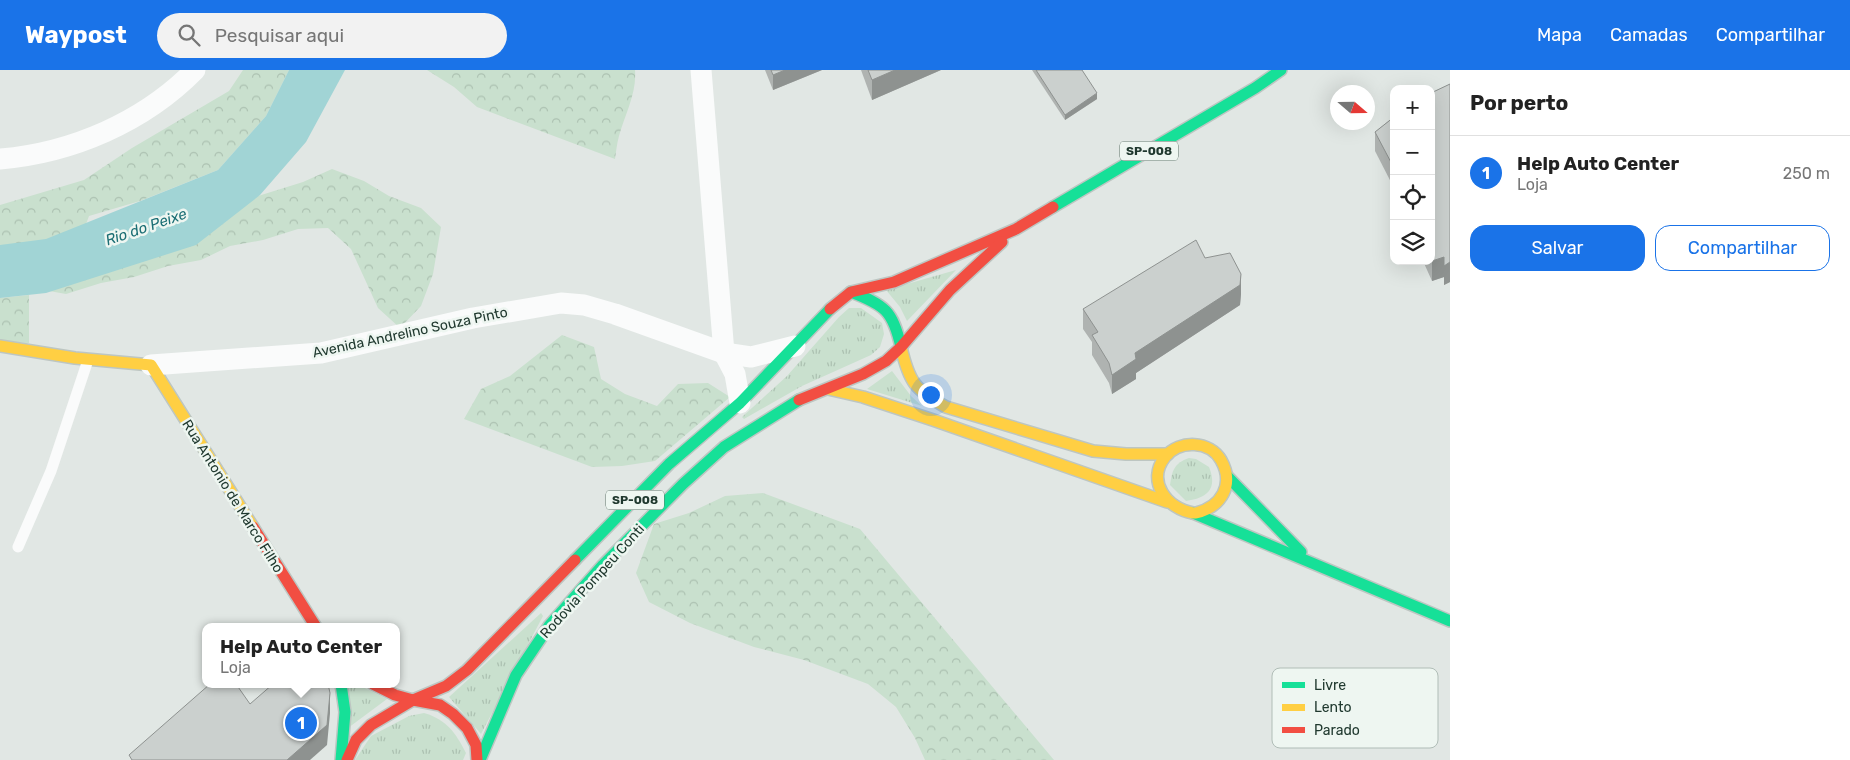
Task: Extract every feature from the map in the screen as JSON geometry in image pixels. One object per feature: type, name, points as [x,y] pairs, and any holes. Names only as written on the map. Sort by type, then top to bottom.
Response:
[{"type":"main road","name":"SP-008","points":[[851,292],[894,282],[1016,229],[1255,88],[1281,70]]},
{"type":"main road","name":"SP-008","points":[[901,347],[950,290],[1016,229]]},
{"type":"main road","name":"Rodovia Pompeu Conti","points":[[413,700],[446,686],[467,670],[670,464],[740,403],[822,316],[851,292]]},
{"type":"main road","points":[[851,292],[874,300],[891,314],[898,331],[906,373],[927,398],[946,407],[1093,451],[1126,454],[1168,454]]},
{"type":"main road","name":"Avenida Andrelino Souza Pinto","points":[[0,346],[47,355],[151,365]]},
{"type":"main road","name":"Rodovia Pompeu Conti","points":[[478,760],[488,744],[516,675],[549,626],[603,565],[683,484],[724,447],[752,428],[797,401],[863,374],[886,361],[901,347]]},
{"type":"main road","name":"Rua Antonio de Marco Filho","points":[[151,365],[313,623]]},
{"type":"main road","points":[[828,389],[863,397],[933,420],[1167,502]]},
{"type":"main road","points":[[1191,444],[1208,448],[1217,454],[1224,464],[1227,476],[1226,487],[1216,505],[1196,513],[1185,513],[1175,509],[1167,502],[1160,491],[1157,478],[1160,465],[1168,454],[1175,449],[1191,444]]},
{"type":"main road","points":[[1227,476],[1313,563]]},
{"type":"main road","points":[[1196,513],[1450,621]]},
{"type":"main road","points":[[341,688],[345,712],[345,733],[341,760]]},
{"type":"main road","points":[[380,688],[395,696],[440,705],[453,714],[467,728],[476,745],[478,760]]},
{"type":"main road","name":"SP-008","points":[[347,760],[356,740],[371,725],[413,700]]},
{"type":"street","points":[[0,158],[16,157],[72,145],[136,116],[180,85],[195,70]]},
{"type":"street","points":[[701,70],[724,353],[735,374],[740,403]]},
{"type":"street","name":"Avenida Andrelino Souza Pinto","points":[[151,365],[321,353],[473,318],[561,303],[584,306],[615,314],[724,353],[751,357],[766,355],[796,345]]},
{"type":"lane","points":[[18,547],[51,472],[88,360]]},
{"type":"green space","points":[[243,70],[289,70],[266,116],[218,170],[140,201],[89,216],[82,235],[0,259],[0,205],[84,180],[132,148],[229,91]]},
{"type":"green space","points":[[427,70],[635,70],[635,79],[618,139],[615,159],[477,107],[454,87]]},
{"type":"green space","points":[[332,169],[364,181],[389,196],[421,208],[441,227],[433,274],[421,306],[400,328],[378,308],[351,249],[328,228],[298,229],[263,240],[230,246],[201,260],[168,266],[134,277],[101,283],[66,294],[38,289],[152,229],[303,182]]},
{"type":"green space","points":[[956,270],[907,321],[900,307],[886,290]]},
{"type":"green space","points":[[29,295],[29,343],[0,342],[0,298]]},
{"type":"green space","points":[[849,308],[861,308],[882,323],[884,334],[880,347],[871,355],[802,386],[744,419],[742,417],[787,376]]},
{"type":"green space","points":[[562,335],[594,347],[601,379],[625,394],[657,406],[678,384],[708,383],[730,397],[655,461],[622,466],[592,467],[464,419],[481,389],[510,376]]},
{"type":"green space","points":[[892,371],[911,396],[922,406],[867,389]]},
{"type":"green space","points":[[1189,458],[1196,459],[1209,467],[1212,481],[1209,491],[1205,495],[1186,501],[1170,485],[1177,465]]},
{"type":"green space","points":[[763,493],[860,529],[1054,760],[925,760],[915,738],[896,707],[868,684],[804,660],[754,647],[690,623],[649,602],[636,573],[654,524],[689,513],[725,496]]},
{"type":"green space","points":[[541,613],[543,616],[481,734],[449,697]]},
{"type":"green space","points":[[345,688],[365,688],[387,699],[348,728]]},
{"type":"green space","points":[[424,713],[439,719],[450,728],[466,753],[463,760],[355,760],[371,736],[409,716]]},
{"type":"water","name":"Rio do Peixe","points":[[289,70],[345,70],[306,142],[260,195],[196,245],[46,293],[0,298],[0,245],[46,239],[218,170],[266,116]]},
{"type":"building","points":[[771,70],[785,70],[773,75]]},
{"type":"building","points":[[868,70],[895,70],[872,80]]},
{"type":"building","points":[[1036,70],[1082,70],[1097,93],[1065,115]]},
{"type":"building","points":[[1450,84],[1450,262],[1444,266],[1444,257],[1435,260],[1435,91]]},
{"type":"building","points":[[1390,120],[1390,160],[1375,132]]},
{"type":"building","points":[[1196,240],[1205,258],[1230,253],[1241,274],[1240,285],[1135,353],[1136,359],[1112,375],[1109,363],[1092,335],[1098,332],[1083,309]]},
{"type":"building","points":[[205,688],[239,688],[250,704],[268,688],[329,688],[327,725],[287,760],[132,760],[129,755]]},
{"type":"traffic: fast","points":[[1053,207],[1255,88],[1281,70]]},
{"type":"traffic: fast","points":[[851,292],[872,301],[886,311],[895,325],[901,347]]},
{"type":"traffic: fast","points":[[575,560],[669,464],[740,403],[830,309]]},
{"type":"traffic: fast","points":[[480,760],[516,675],[549,626],[603,565],[683,484],[724,447],[799,400]]},
{"type":"traffic: fast","points":[[1227,476],[1301,552]]},
{"type":"traffic: fast","points":[[1193,513],[1450,621]]},
{"type":"traffic: fast","points":[[341,760],[345,712],[342,688]]},
{"type":"traffic: slow","points":[[0,346],[75,358],[151,365],[253,527]]},
{"type":"traffic: slow","points":[[901,347],[907,369],[915,384],[920,390],[946,407],[1093,451],[1126,454],[1168,454]]},
{"type":"traffic: slow","points":[[828,389],[863,397],[933,420],[1167,502]]},
{"type":"traffic: slow","points":[[1193,513],[1175,506],[1168,500],[1162,492],[1158,475],[1165,457],[1171,451],[1186,445],[1202,446],[1210,449],[1221,460],[1227,478],[1226,486],[1219,500],[1205,510],[1196,513]]},
{"type":"traffic: jam","points":[[830,309],[851,292],[894,282],[1016,229],[1053,207]]},
{"type":"traffic: jam","points":[[799,400],[863,374],[886,361],[901,347],[950,290],[1002,242]]},
{"type":"traffic: jam","points":[[253,527],[313,623]]},
{"type":"traffic: jam","points":[[347,760],[356,740],[371,725],[413,700],[446,686],[467,670],[575,560]]},
{"type":"traffic: jam","points":[[381,688],[395,695],[413,700]]},
{"type":"traffic: jam","points":[[413,700],[440,705],[453,714],[467,728],[476,745],[477,760]]},
{"type":"place","name":"Help Auto Center","points":[[301,723]]}]
